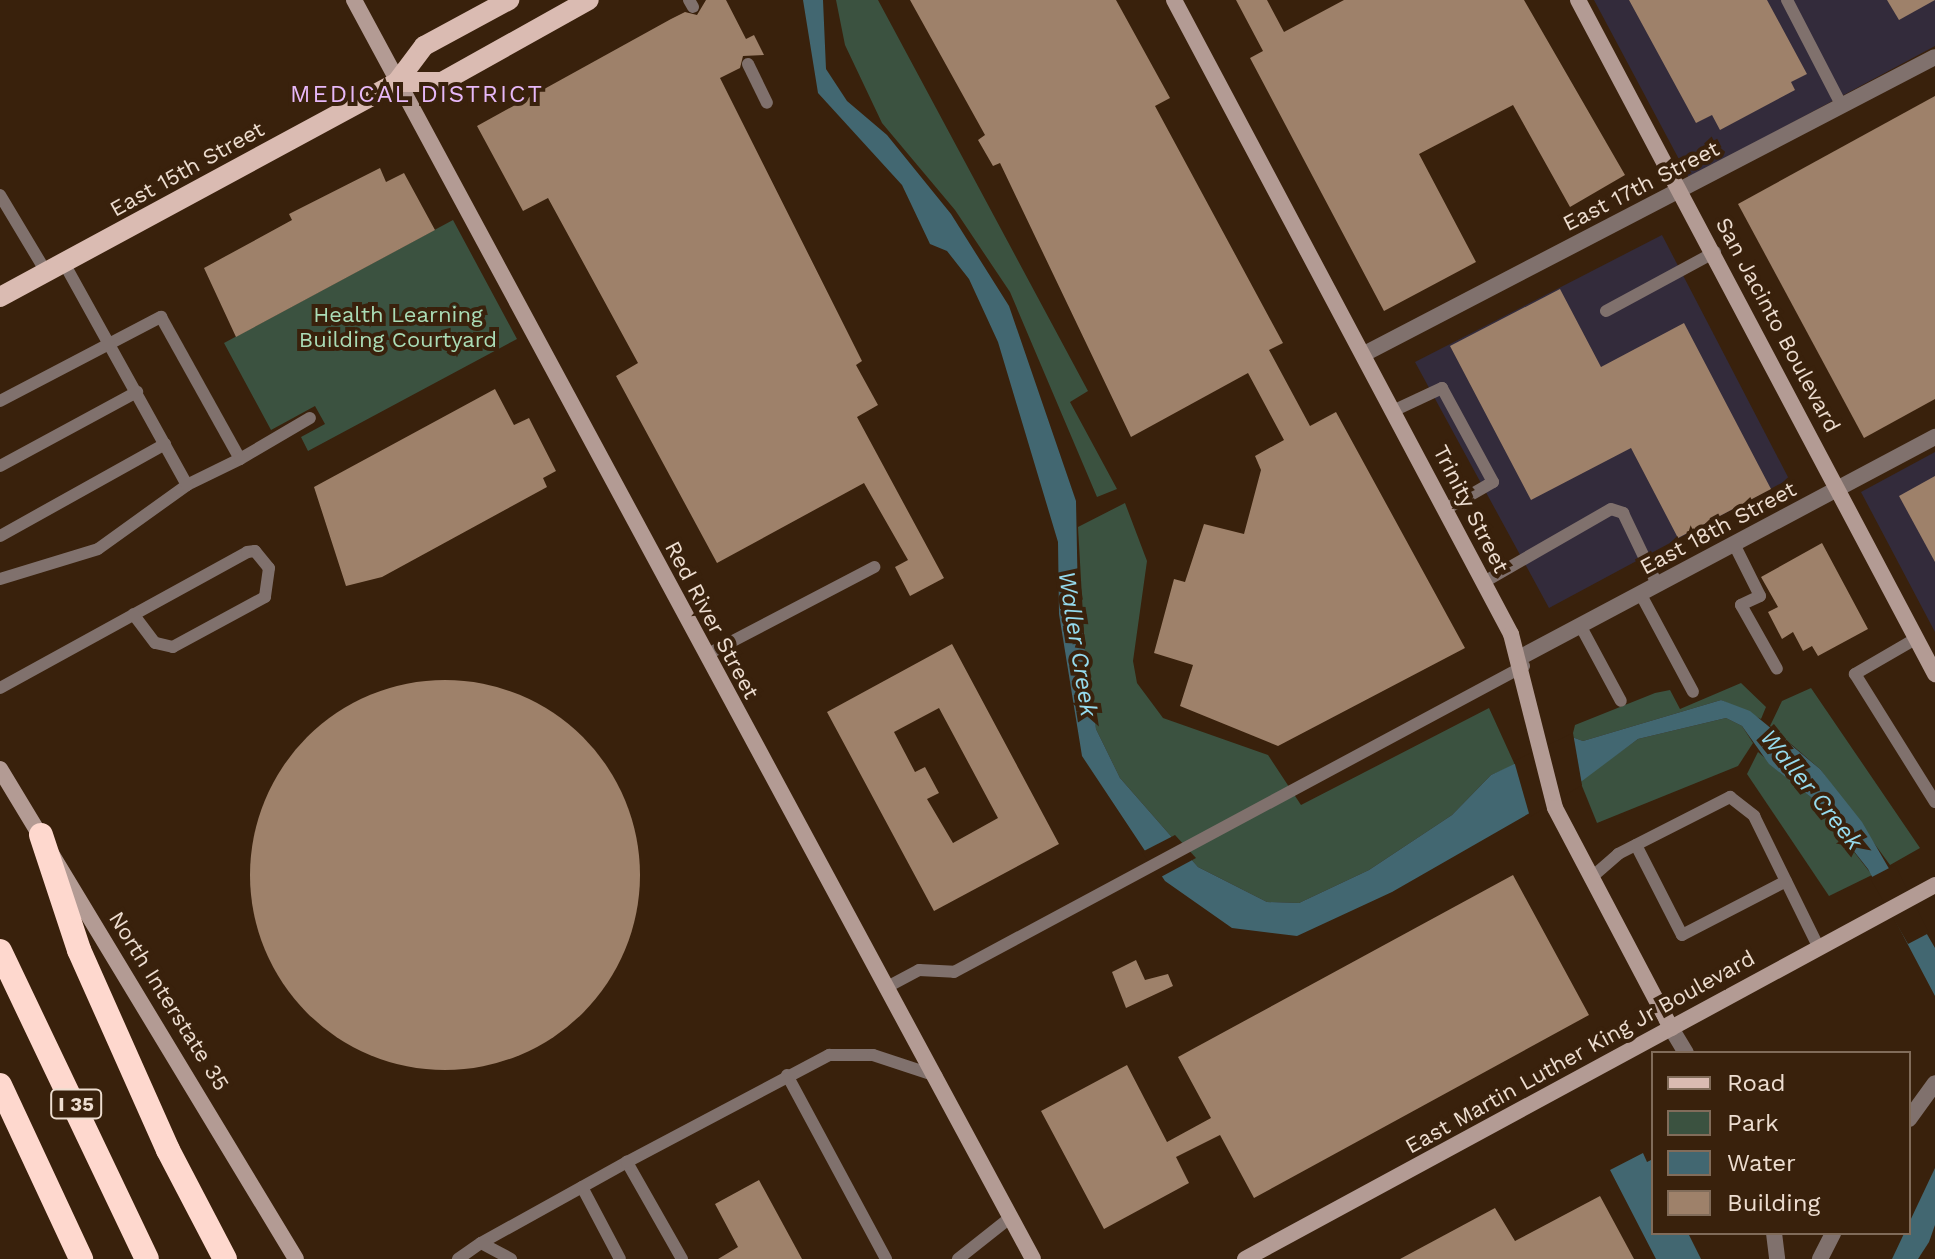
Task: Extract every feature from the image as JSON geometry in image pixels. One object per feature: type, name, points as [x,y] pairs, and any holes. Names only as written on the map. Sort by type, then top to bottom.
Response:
[{"type":"highway","points":[[41,835],[79,950],[197,1206],[225,1259]]},
{"type":"highway","name":"I 35","points":[[0,951],[147,1259]]},
{"type":"highway","name":"I 35","points":[[0,1085],[81,1259]]},
{"type":"highway","points":[[0,1097],[30,1145]]},
{"type":"highway","points":[[197,1206],[210,1259]]},
{"type":"highway","points":[[69,1231],[73,1259]]},
{"type":"main road","name":"Red River Street","points":[[354,0],[706,655],[939,1077],[1033,1259]]},
{"type":"main road","name":"East 15th Street","points":[[0,297],[397,82],[424,46],[509,0]]},
{"type":"main road","name":"East 15th Street","points":[[397,82],[442,82],[589,0]]},
{"type":"main road","name":"Trinity Street","points":[[1174,0],[1366,353],[1484,582],[1522,662],[1555,808],[1671,1028]]},
{"type":"main road","name":"San Jacinto Boulevard","points":[[1578,0],[1840,487],[1935,674]]},
{"type":"main road","name":"North Interstate 35","points":[[0,769],[296,1259]]},
{"type":"main road","name":"East Martin Luther King Jr Boulevard","points":[[1245,1259],[1935,885]]},
{"type":"street","name":"East 17th Street","points":[[1366,353],[1935,57]]},
{"type":"street","name":"East 18th Street","points":[[1522,662],[1580,625],[1935,437]]},
{"type":"street","name":"Trinity Street","points":[[1671,1028],[1685,1051]]},
{"type":"street","points":[[1911,1116],[1935,1083]]},
{"type":"street","points":[[1774,1235],[1777,1259]]},
{"type":"street","points":[[1820,1259],[1832,1235]]},
{"type":"lane","points":[[1787,0],[1842,106]]},
{"type":"lane","points":[[748,64],[767,103]]},
{"type":"lane","points":[[0,195],[110,343],[187,485]]},
{"type":"lane","points":[[1606,311],[1715,252]]},
{"type":"lane","points":[[0,401],[161,317],[240,459]]},
{"type":"lane","points":[[1395,410],[1442,388],[1493,482],[1446,509]]},
{"type":"lane","points":[[0,466],[137,392]]},
{"type":"lane","points":[[0,579],[98,549],[187,485],[240,459],[310,418]]},
{"type":"lane","points":[[0,536],[165,444]]},
{"type":"lane","points":[[1484,582],[1611,509],[1623,513],[1657,584]]},
{"type":"lane","points":[[1734,544],[1760,596],[1741,605],[1777,669]]},
{"type":"lane","points":[[0,688],[133,614],[247,552],[255,551],[269,568],[265,597],[173,647],[155,643],[133,614]]},
{"type":"lane","points":[[706,655],[874,567]]},
{"type":"lane","points":[[1640,593],[1693,692]]},
{"type":"lane","points":[[1580,625],[1621,701]]},
{"type":"lane","points":[[1917,638],[1855,674],[1935,802]]},
{"type":"lane","points":[[889,986],[919,970],[954,972],[1286,796],[1522,662]]},
{"type":"lane","points":[[1592,877],[1636,845],[1730,797],[1754,816],[1818,946]]},
{"type":"lane","points":[[1636,845],[1682,935],[1786,881]]},
{"type":"lane","points":[[458,1259],[481,1243],[787,1075],[843,1052],[939,1077]]},
{"type":"lane","points":[[787,1075],[886,1259]]},
{"type":"lane","points":[[627,1162],[682,1259]]},
{"type":"lane","points":[[582,1187],[620,1259]]},
{"type":"lane","points":[[958,1259],[1011,1217]]},
{"type":"lane","points":[[481,1243],[511,1259]]},
{"type":"shaded area","points":[[1594,0],[1935,0],[1935,46],[1689,178]]},
{"type":"shaded area","points":[[1662,235],[1789,479],[1549,608],[1415,362]]},
{"type":"shaded area","points":[[1935,452],[1935,632],[1861,492]]},
{"type":"green space","points":[[836,0],[878,0],[1088,391],[1070,402],[1117,489],[1097,497],[1010,292],[955,210],[882,123],[845,45]]},
{"type":"green space","name":"Health Learning Building Courtyard","points":[[453,220],[517,339],[308,451],[301,437],[325,424],[315,406],[271,430],[224,343]]},
{"type":"green space","points":[[1125,503],[1147,561],[1133,661],[1137,683],[1163,718],[1268,755],[1301,805],[1489,708],[1515,765],[1491,775],[1452,815],[1369,870],[1299,903],[1267,902],[1198,867],[1120,778],[1096,729],[1087,686],[1078,527]]},
{"type":"green space","points":[[1741,683],[1766,707],[1761,719],[1721,700],[1583,741],[1572,737],[1575,725],[1655,693],[1670,690],[1680,709]]},
{"type":"green space","points":[[1811,688],[1920,848],[1890,865],[1820,769],[1770,726],[1782,701]]},
{"type":"green space","points":[[1726,718],[1742,726],[1753,743],[1738,766],[1597,823],[1580,781],[1638,739]]},
{"type":"green space","points":[[1758,752],[1812,798],[1872,875],[1829,896],[1747,774]]},
{"type":"water","name":"Waller Creek","points":[[803,0],[823,0],[826,69],[847,101],[887,135],[951,214],[1009,306],[1076,501],[1078,601],[1096,729],[1120,778],[1198,867],[1267,902],[1299,903],[1369,870],[1452,815],[1491,775],[1572,737],[1583,741],[1721,700],[1750,711],[1820,769],[1862,822],[1935,948],[1935,996],[1868,869],[1812,798],[1769,764],[1742,726],[1726,718],[1638,739],[1570,790],[1392,892],[1297,936],[1232,928],[1165,881],[1082,756],[1059,614],[1058,542],[998,342],[969,279],[947,251],[930,244],[902,185],[818,93]]},
{"type":"water","points":[[1643,1153],[1647,1162],[1651,1160],[1651,1235],[1689,1235],[1701,1259],[1656,1259],[1610,1170]]},
{"type":"water","points":[[1935,1168],[1935,1225],[1929,1242],[1918,1259],[1892,1259],[1903,1235],[1911,1235],[1911,1219]]},
{"type":"pier","points":[[1573,733],[1582,785],[1530,817],[1514,761]]},
{"type":"pier","points":[[1175,835],[1196,858],[1159,878],[1142,852]]},
{"type":"pier","points":[[1895,865],[1929,933],[1908,944],[1870,878]]},
{"type":"building","points":[[706,0],[726,0],[746,39],[754,35],[764,55],[743,56],[740,68],[720,78],[862,361],[856,365],[878,405],[857,417],[944,578],[910,596],[895,567],[908,560],[864,483],[717,563],[616,376],[638,363],[548,198],[523,211],[477,126],[671,19],[685,12],[697,15]]},
{"type":"building","points":[[910,0],[1116,0],[1170,98],[1155,106],[1283,343],[1269,350],[1310,426],[1336,412],[1465,648],[1278,746],[1180,706],[1193,665],[1154,653],[1174,579],[1185,582],[1204,524],[1244,534],[1261,470],[1255,456],[1284,440],[1248,373],[1131,437],[1000,163],[993,166],[978,140],[985,135]]},
{"type":"building","points":[[1236,0],[1267,0],[1284,32],[1344,0],[1524,0],[1625,175],[1570,207],[1513,105],[1419,154],[1476,262],[1384,311],[1250,58],[1263,51]]},
{"type":"building","points":[[1629,0],[1767,0],[1807,74],[1791,82],[1795,90],[1720,130],[1712,115],[1696,123]]},
{"type":"building","points":[[1887,0],[1935,0],[1899,20]]},
{"type":"building","points":[[1935,96],[1935,399],[1864,438],[1738,204]]},
{"type":"building","points":[[380,168],[386,182],[404,173],[435,230],[236,337],[204,268],[292,220],[289,214]]},
{"type":"building","points":[[1560,289],[1601,367],[1684,323],[1771,489],[1678,538],[1631,448],[1531,500],[1450,346]]},
{"type":"building","points":[[495,389],[514,425],[529,418],[556,471],[543,478],[547,487],[382,577],[346,586],[314,487]]},
{"type":"building","points":[[1935,476],[1935,562],[1899,496]]},
{"type":"building","points":[[1822,543],[1868,629],[1818,656],[1812,646],[1803,651],[1793,632],[1782,639],[1768,612],[1778,607],[1761,577]]},
{"type":"building","points":[[952,644],[1059,844],[934,911],[827,712]],"holes":[[[939,708],[998,818],[953,843],[927,799],[939,793],[925,767],[915,772],[894,732]]]},
{"type":"building","points":[[445,680],[483,684],[519,695],[553,713],[583,737],[607,767],[625,801],[636,837],[640,875],[636,913],[625,949],[607,983],[583,1013],[553,1037],[519,1055],[483,1066],[445,1070],[407,1066],[371,1055],[337,1037],[307,1013],[283,983],[265,949],[254,913],[250,875],[254,837],[265,801],[283,767],[307,737],[337,713],[371,695],[407,684]]},
{"type":"building","points":[[1513,875],[1589,1015],[1254,1198],[1220,1135],[1176,1157],[1189,1183],[1104,1229],[1041,1111],[1127,1065],[1167,1142],[1211,1118],[1178,1057]]},
{"type":"building","points":[[1136,960],[1145,980],[1168,974],[1173,986],[1126,1008],[1112,972]]},
{"type":"building","points":[[759,1180],[802,1259],[718,1259],[738,1247],[715,1204]]},
{"type":"building","points":[[1600,1196],[1634,1259],[1400,1259],[1495,1208],[1515,1241]]},
{"type":"district","name":"MEDICAL DISTRICT","points":[[417,95]]}]
